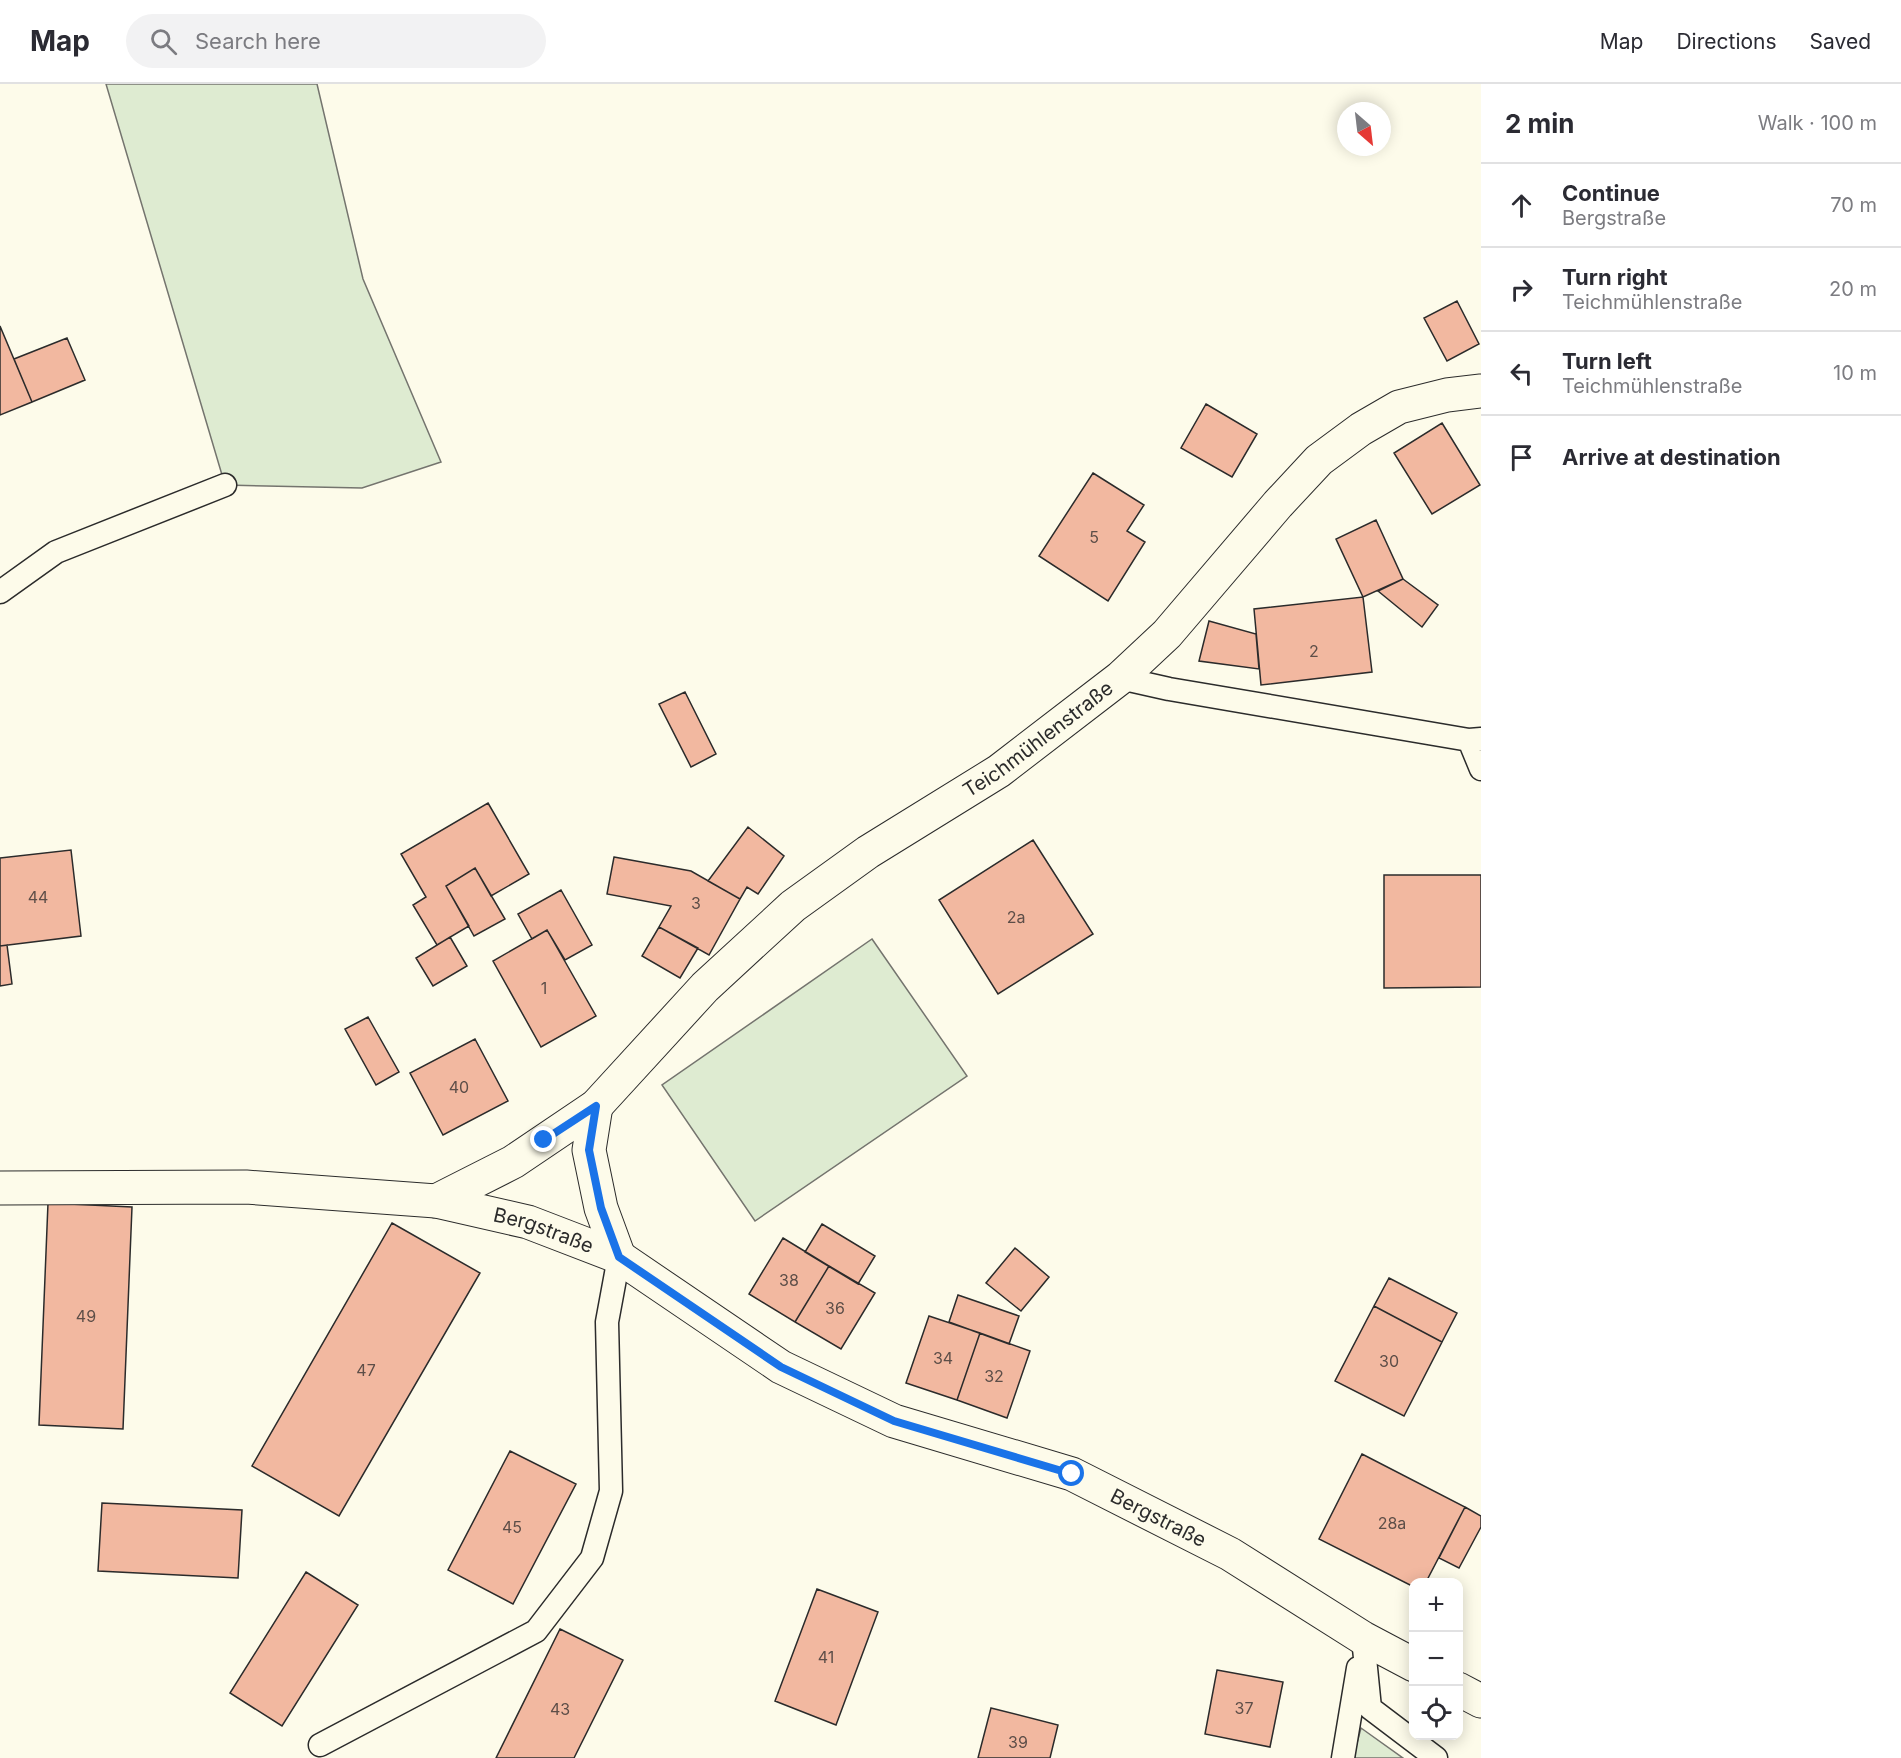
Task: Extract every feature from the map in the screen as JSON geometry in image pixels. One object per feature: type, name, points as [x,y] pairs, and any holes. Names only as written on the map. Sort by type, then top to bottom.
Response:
[{"type":"street","name":"Teichmühlenstraße","points":[[436,1201],[513,1162],[596,1106],[705,987],[793,906],[868,852],[999,771],[1120,678],[1167,634],[1278,504],[1319,460],[1361,429],[1399,407],[1447,395],[1481,391]]},
{"type":"street","points":[[596,1106],[589,1150],[601,1208],[619,1257]]},
{"type":"street","name":"Bergstraße","points":[[0,1188],[246,1187],[436,1201],[528,1222],[619,1257],[781,1367],[894,1421],[1072,1474],[1230,1554],[1363,1638],[1409,1663]]},
{"type":"street","points":[[1463,1692],[1481,1701]]},
{"type":"lane","points":[[0,592],[56,552],[225,485]]},
{"type":"lane","points":[[1120,678],[1169,690],[1475,739],[1481,769]]},
{"type":"lane","points":[[320,1745],[536,1631],[592,1558],[611,1491],[607,1322],[619,1257]]},
{"type":"lane","points":[[1343,1758],[1363,1638]]},
{"type":"lane","points":[[1363,1638],[1370,1708],[1436,1758]]},
{"type":"green space","points":[[106,84],[317,84],[363,279],[441,462],[362,488],[225,485]]},
{"type":"green space","points":[[872,939],[967,1076],[755,1221],[662,1085]]},
{"type":"green space","points":[[1361,1728],[1403,1758],[1353,1758]]},
{"type":"building","points":[[1457,301],[1479,344],[1447,361],[1424,318]]},
{"type":"building","points":[[0,326],[32,402],[0,415]]},
{"type":"building","points":[[67,338],[85,380],[32,402],[14,359]]},
{"type":"building","points":[[1206,404],[1257,434],[1232,477],[1181,448]]},
{"type":"building","points":[[1442,423],[1480,485],[1432,514],[1394,453]]},
{"type":"building","points":[[1093,473],[1144,505],[1127,531],[1145,542],[1108,601],[1039,556]]},
{"type":"building","points":[[1376,520],[1403,579],[1363,597],[1336,539]]},
{"type":"building","points":[[1403,579],[1438,605],[1422,627],[1378,591]]},
{"type":"building","points":[[1363,597],[1372,672],[1261,685],[1254,609]]},
{"type":"building","points":[[1209,621],[1256,634],[1259,669],[1199,661]]},
{"type":"building","points":[[685,692],[716,754],[691,767],[659,704]]},
{"type":"building","points":[[488,803],[529,874],[491,896],[475,868],[446,886],[469,926],[437,945],[413,905],[426,897],[401,854]]},
{"type":"building","points":[[748,827],[784,856],[758,894],[747,887],[740,899],[708,881]]},
{"type":"building","points":[[1033,840],[1093,934],[998,994],[939,900]]},
{"type":"building","points":[[71,850],[81,936],[0,946],[0,858]]},
{"type":"building","points":[[614,857],[691,871],[740,899],[709,955],[659,927],[671,906],[607,894]]},
{"type":"building","points":[[475,868],[505,919],[474,936],[446,886]]},
{"type":"building","points":[[1384,875],[1481,875],[1481,987],[1384,988]]},
{"type":"building","points":[[561,890],[592,945],[565,960],[547,930],[532,939],[518,914]]},
{"type":"building","points":[[659,927],[698,948],[680,978],[642,956]]},
{"type":"building","points":[[547,930],[596,1016],[541,1047],[493,961]]},
{"type":"building","points":[[450,937],[467,966],[433,986],[416,958]]},
{"type":"building","points":[[7,945],[12,984],[0,986],[0,946]]},
{"type":"building","points":[[368,1017],[399,1072],[376,1085],[345,1029]]},
{"type":"building","points":[[475,1039],[508,1101],[443,1135],[410,1073]]},
{"type":"building","points":[[48,1203],[132,1207],[123,1429],[39,1425]]},
{"type":"building","points":[[392,1223],[480,1273],[339,1516],[252,1466]]},
{"type":"building","points":[[822,1224],[875,1256],[858,1284],[805,1252]]},
{"type":"building","points":[[783,1238],[829,1266],[795,1322],[749,1294]]},
{"type":"building","points":[[1015,1248],[1049,1277],[1021,1311],[986,1283]]},
{"type":"building","points":[[829,1266],[875,1293],[841,1349],[795,1322]]},
{"type":"building","points":[[1389,1278],[1457,1313],[1442,1342],[1374,1306]]},
{"type":"building","points":[[958,1295],[1019,1316],[1009,1344],[949,1322]]},
{"type":"building","points":[[1374,1306],[1442,1342],[1404,1416],[1335,1381]]},
{"type":"building","points":[[929,1316],[980,1333],[957,1400],[906,1383]]},
{"type":"building","points":[[980,1333],[1030,1351],[1007,1418],[957,1400]]},
{"type":"building","points":[[510,1451],[576,1484],[513,1604],[448,1570]]},
{"type":"building","points":[[1362,1454],[1465,1507],[1428,1578],[1409,1578],[1409,1584],[1319,1539]]},
{"type":"building","points":[[102,1503],[242,1510],[238,1578],[98,1571]]},
{"type":"building","points":[[1465,1507],[1481,1516],[1481,1527],[1459,1568],[1439,1558]]},
{"type":"building","points":[[306,1572],[358,1605],[282,1726],[230,1693]]},
{"type":"building","points":[[817,1589],[878,1612],[836,1725],[775,1701]]},
{"type":"building","points":[[560,1629],[623,1660],[574,1758],[496,1758]]},
{"type":"building","points":[[1217,1670],[1283,1682],[1270,1747],[1205,1734]]},
{"type":"building","points":[[991,1708],[1058,1725],[1050,1758],[978,1758]]},
{"type":"route","points":[[544,1140],[596,1106],[589,1150],[601,1208],[619,1257],[781,1367],[894,1421],[1072,1474]]}]
